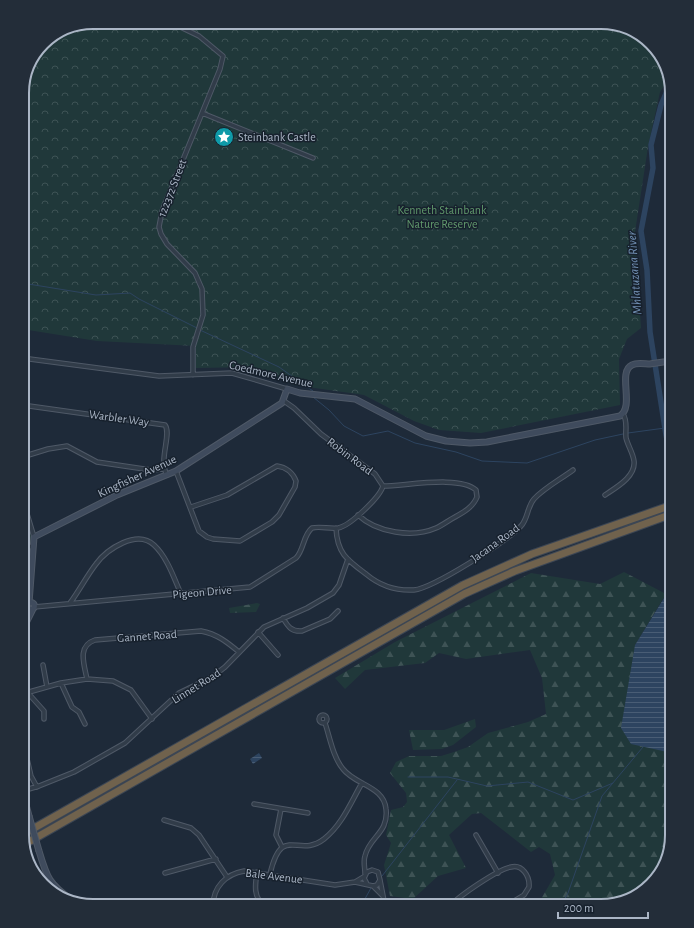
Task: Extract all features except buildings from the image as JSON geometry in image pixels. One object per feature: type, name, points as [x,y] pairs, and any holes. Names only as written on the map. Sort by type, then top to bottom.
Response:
[{"type":"highway","points":[[29,831],[463,585],[532,554],[665,508]]},
{"type":"highway","points":[[29,841],[464,594],[515,570],[665,517]]},
{"type":"street","name":"122372 Street","points":[[184,29],[199,36],[223,56],[220,69],[162,211],[159,227],[167,244],[195,273],[202,289],[202,315],[193,347],[193,375]]},
{"type":"street","points":[[202,113],[313,158]]},
{"type":"street","name":"Coedmore Avenue","points":[[29,359],[159,376],[232,373],[300,393],[355,399],[426,436],[446,441],[470,443],[487,442],[547,429],[599,421],[623,414]]},
{"type":"street","points":[[605,495],[627,478],[634,466],[634,458],[627,441],[626,419],[623,414],[626,406],[626,371],[634,364],[665,362]]},
{"type":"street","points":[[284,401],[287,389]]},
{"type":"street","name":"Kingfisher Avenue","points":[[34,536],[117,495],[176,471],[284,401]]},
{"type":"street","name":"Robin Road","points":[[284,401],[294,408],[321,434],[375,474],[383,486],[378,496],[358,515],[346,524],[336,528]]},
{"type":"street","name":"Warbler Way","points":[[29,406],[165,425],[167,428],[167,434],[163,468]]},
{"type":"street","points":[[29,455],[48,449],[67,446],[97,462],[151,470],[163,468],[167,475]]},
{"type":"street","points":[[176,471],[196,523],[202,534],[213,539],[240,541],[276,519],[295,487],[296,481],[290,472],[281,466],[277,466],[227,495],[191,508]]},
{"type":"street","name":"Jacana Road","points":[[348,559],[379,584],[402,590],[423,588],[481,555],[515,531],[524,523],[534,499],[573,470]]},
{"type":"street","points":[[358,515],[382,528],[404,533],[415,532],[435,528],[470,506],[477,497],[476,490],[471,487],[441,482],[383,486]]},
{"type":"street","points":[[29,520],[34,536],[30,596],[32,606],[29,614]]},
{"type":"street","name":"Pigeon Drive","points":[[32,606],[181,594],[254,586],[296,558],[310,529],[315,527],[336,528]]},
{"type":"street","points":[[336,528],[338,546],[348,559]]},
{"type":"street","points":[[70,603],[100,560],[122,543],[134,540],[146,540],[157,548],[181,594]]},
{"type":"street","points":[[29,546],[33,547]]},
{"type":"street","name":"Linnet Road","points":[[29,788],[74,772],[125,743],[179,693],[212,677],[225,667],[258,632],[283,618],[307,608],[333,593],[339,585],[348,559]]},
{"type":"street","points":[[283,618],[290,628],[297,631],[302,631],[330,619],[338,611]]},
{"type":"street","name":"Gannet Road","points":[[87,679],[83,652],[86,645],[95,640],[201,631],[214,634],[222,638],[239,652]]},
{"type":"street","points":[[258,632],[278,655]]},
{"type":"street","points":[[43,665],[47,687]]},
{"type":"street","points":[[29,693],[61,683],[87,679],[113,681],[123,685],[137,696],[152,719]]},
{"type":"street","points":[[61,683],[72,707],[80,714],[85,724]]},
{"type":"street","points":[[29,694],[44,711],[44,719]]},
{"type":"street","points":[[325,723],[337,760],[342,768],[348,774],[370,786],[380,794],[386,810],[383,829],[366,852],[364,864],[367,884],[373,886],[383,896]]},
{"type":"street","points":[[29,771],[36,787]]},
{"type":"street","points":[[270,874],[273,858],[282,847],[293,844],[313,844],[323,840],[337,826],[362,783]]},
{"type":"street","points":[[254,804],[308,813]]},
{"type":"street","points":[[281,809],[276,835],[282,847]]},
{"type":"street","points":[[29,816],[49,881]]},
{"type":"street","points":[[164,820],[196,831],[203,839],[227,877]]},
{"type":"street","points":[[476,835],[498,873]]},
{"type":"street","points":[[165,873],[216,859]]},
{"type":"street","points":[[364,864],[370,870],[378,872],[384,899]]},
{"type":"street","points":[[458,899],[498,873],[514,866],[524,871],[528,878],[529,886],[526,893],[517,899]]},
{"type":"street","points":[[365,875],[370,870]]},
{"type":"street","name":"Bale Avenue","points":[[214,899],[216,891],[227,877],[244,871],[335,885],[355,882],[367,884]]},
{"type":"street","points":[[257,872],[255,888],[256,896],[259,899]]},
{"type":"street","name":"Bale Avenue","points":[[355,882],[365,875]]},
{"type":"street","points":[[373,886],[380,880]]},
{"type":"green space","name":"Kenneth Stainbank Nature Reserve","points":[[93,29],[606,29],[622,32],[643,45],[654,57],[662,72],[664,86],[660,92],[648,147],[635,232],[641,328],[627,339],[619,359],[620,405],[481,433],[439,430],[414,421],[364,395],[294,385],[254,367],[196,368],[196,346],[97,341],[29,330],[29,88],[31,76],[42,54],[51,45],[72,32]]},
{"type":"green space","points":[[29,521],[34,535],[32,545],[29,544]]},
{"type":"green space","points":[[624,572],[665,593],[635,645],[665,733],[665,835],[663,852],[654,871],[637,888],[622,896],[601,899],[541,899],[555,875],[550,854],[539,847],[531,852],[481,813],[472,814],[449,835],[466,868],[438,876],[413,899],[390,896],[384,865],[391,843],[386,835],[391,810],[403,807],[407,802],[406,793],[390,773],[396,762],[409,756],[441,756],[454,752],[468,747],[488,733],[528,722],[546,714],[542,678],[530,650],[466,659],[439,653],[425,663],[365,670],[345,689],[335,678],[395,642],[531,573],[600,584]]},
{"type":"green space","points":[[257,603],[260,604],[256,612],[230,613],[229,608]]},
{"type":"green space","points":[[475,719],[476,727],[453,745],[442,749],[413,750],[409,730],[444,730]]},
{"type":"water","points":[[665,596],[665,751],[631,744],[621,728],[635,645]]},
{"type":"water","points":[[259,753],[262,758],[253,764],[250,759]]},
{"type":"waterway","name":"Mhlatuzana River","points":[[665,96],[661,105],[651,145],[653,168],[641,231],[647,270],[650,332],[665,429]]},
{"type":"waterway","points":[[29,284],[96,295],[130,293],[197,328]]},
{"type":"waterway","points":[[200,330],[279,367],[313,391]]},
{"type":"waterway","points":[[313,397],[329,410],[344,426],[363,436],[388,431],[415,443],[456,452],[482,461],[527,463],[595,440],[623,434]]},
{"type":"waterway","points":[[628,433],[665,428]]},
{"type":"waterway","points":[[565,899],[602,796],[643,747]]},
{"type":"waterway","points":[[408,777],[448,777],[487,786],[528,782],[573,800],[613,783]]},
{"type":"waterway","points":[[382,876],[457,780]]},
{"type":"waterway","points":[[365,899],[371,888]]},
{"type":"place","name":"Steinbank Castle","points":[[224,137]]}]
